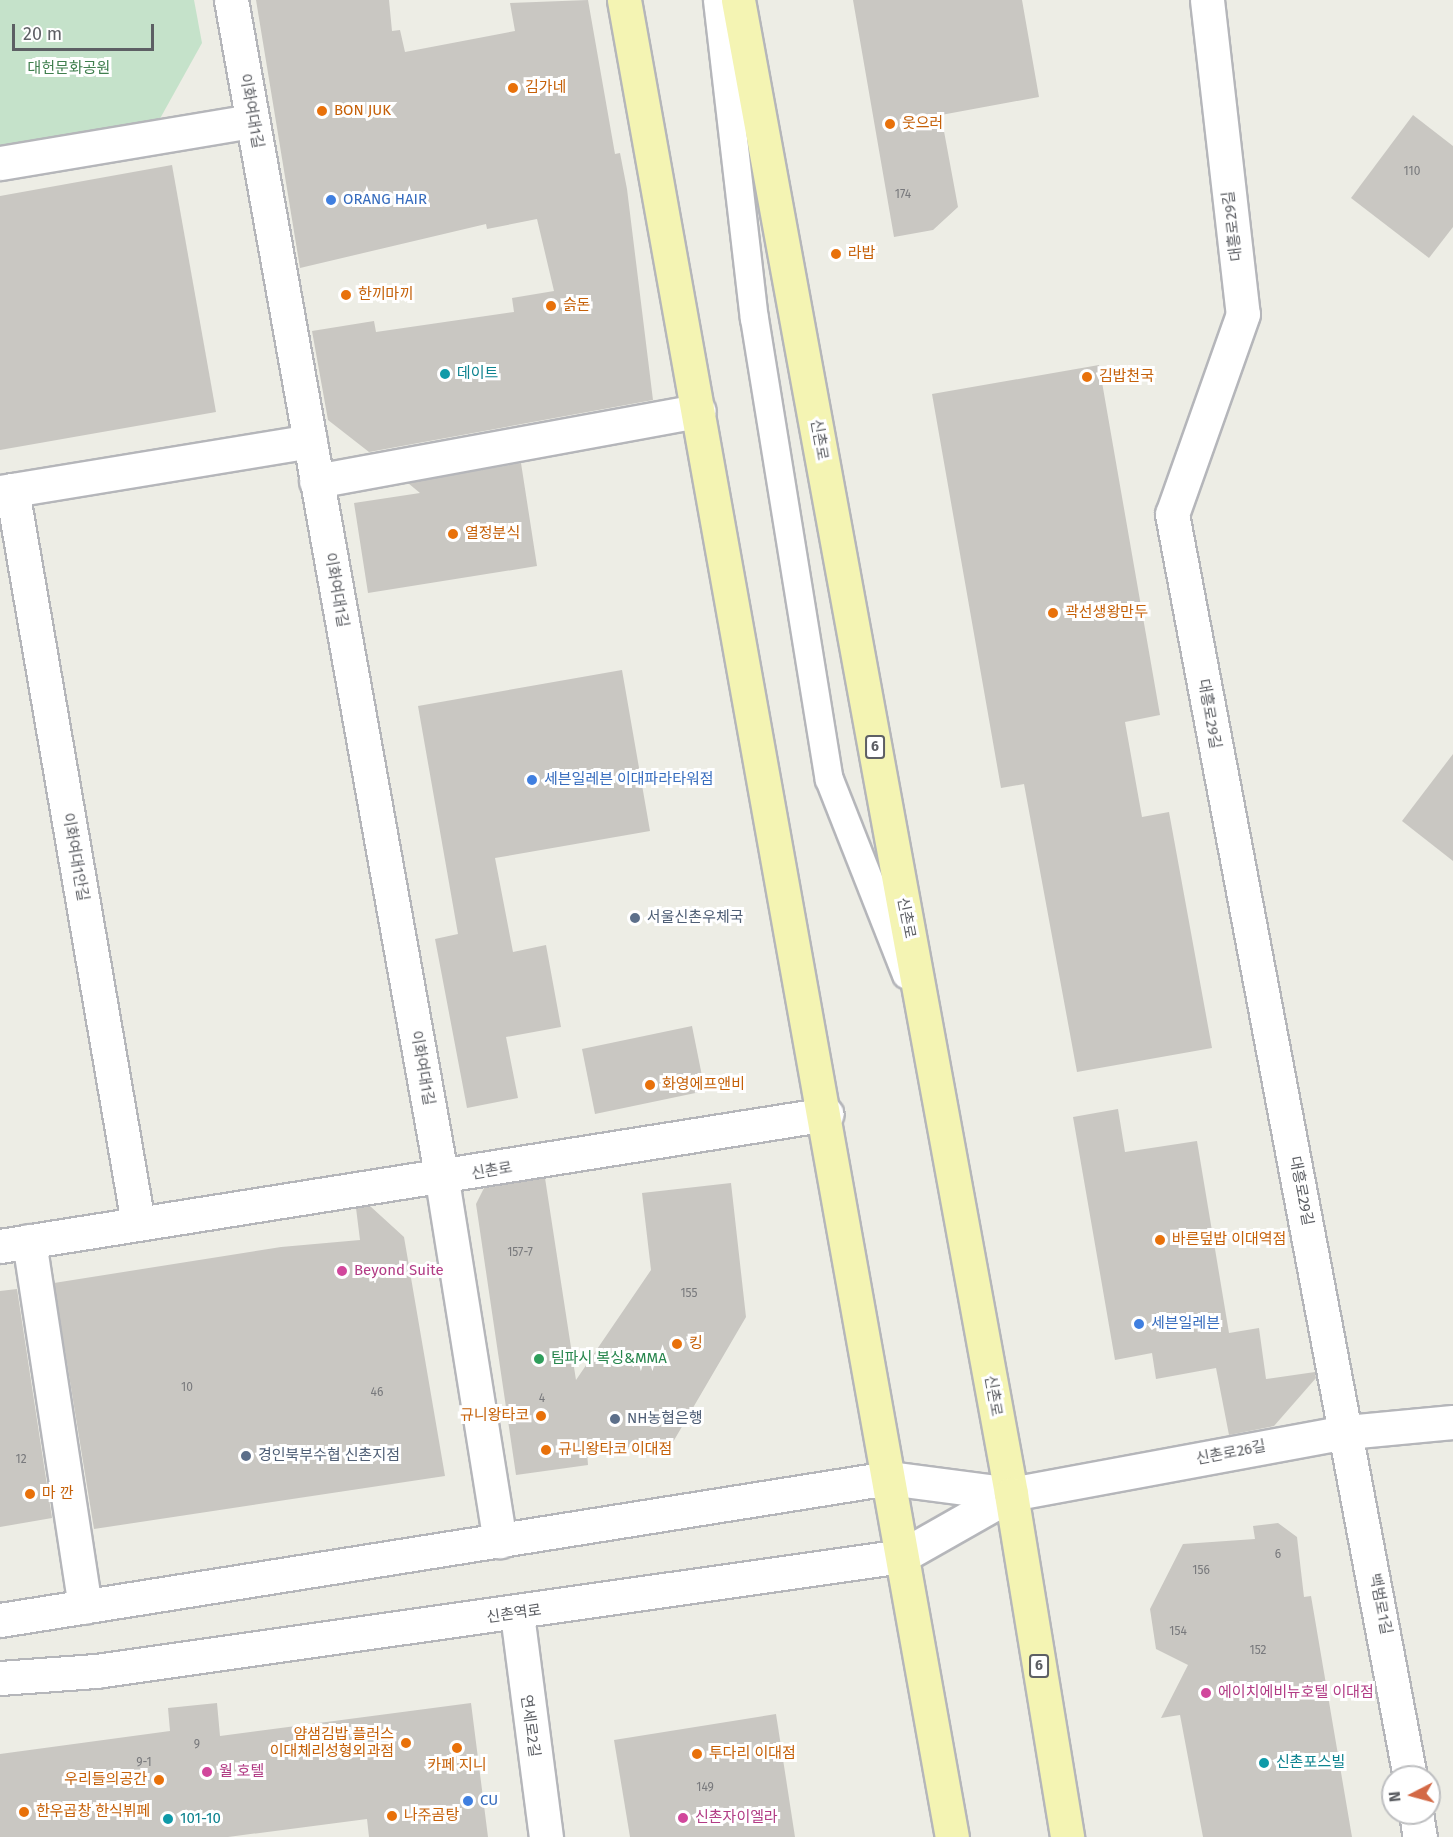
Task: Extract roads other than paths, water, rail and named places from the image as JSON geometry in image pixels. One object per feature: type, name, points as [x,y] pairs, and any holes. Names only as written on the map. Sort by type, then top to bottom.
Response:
[{"type":"main road","points":[[624,0],[827,1114],[952,1837]]},
{"type":"main road","name":"신촌로","points":[[738,0],[1011,1494],[1067,1837]]},
{"type":"street","name":"이화여대1길","points":[[231,0],[442,1179],[500,1541]]},
{"type":"street","name":"대흥로29길","points":[[1207,0],[1243,314],[1172,514],[1347,1432]]},
{"type":"street","points":[[0,163],[252,121]]},
{"type":"street","points":[[316,481],[699,411]]},
{"type":"street","name":"이화여대1안길","points":[[138,1224],[6,491],[310,441]]},
{"type":"street","name":"신촌로","points":[[442,1179],[827,1114]]},
{"type":"street","points":[[85,1608],[15,1244],[442,1179]]},
{"type":"street","name":"신촌로26길","points":[[1011,1494],[1347,1432],[1453,1422]]},
{"type":"street","name":"백범로1길","points":[[1347,1432],[1408,1765]]},
{"type":"street","points":[[0,1620],[889,1478],[1011,1494]]},
{"type":"street","name":"신촌역로","points":[[0,1678],[96,1671],[517,1614],[902,1556],[1011,1494]]},
{"type":"street","name":"연세로2길","points":[[517,1614],[546,1837]]},
{"type":"lane","points":[[717,0],[754,318],[829,779],[926,1022]]},
{"type":"place","name":"김가네","points":[[513,88]]},
{"type":"place","name":"BON JUK","points":[[322,111]]},
{"type":"place","name":"웃으러","points":[[890,124]]},
{"type":"place","name":"ORANG HAIR","points":[[331,200]]},
{"type":"place","name":"라밥","points":[[836,254]]},
{"type":"place","name":"한끼마끼","points":[[346,295]]},
{"type":"place","name":"슭돈","points":[[551,306]]},
{"type":"place","name":"데이트","points":[[445,374]]},
{"type":"place","name":"김밥천국","points":[[1087,377]]},
{"type":"place","name":"열정분식","points":[[453,534]]},
{"type":"place","name":"곽선생왕만두","points":[[1053,613]]},
{"type":"place","name":"세븐일레븐 이대파라타워점","points":[[532,780]]},
{"type":"place","name":"서울신촌우체국","points":[[635,918]]},
{"type":"place","name":"화영에프앤비","points":[[650,1085]]},
{"type":"place","name":"바른덮밥 이대역점","points":[[1160,1240]]},
{"type":"place","name":"Beyond Suite","points":[[342,1271]]},
{"type":"place","name":"세븐일레븐","points":[[1139,1324]]},
{"type":"place","name":"킹","points":[[677,1344]]},
{"type":"place","name":"팀파시 복싱&MMA","points":[[539,1359]]},
{"type":"place","name":"규니왕타코","points":[[541,1416]]},
{"type":"place","name":"NH농협은행","points":[[615,1419]]},
{"type":"place","name":"규니왕타코 이대점","points":[[546,1450]]},
{"type":"place","name":"경인북부수협 신촌지점","points":[[246,1456]]},
{"type":"place","name":"마 깐","points":[[30,1494]]},
{"type":"place","name":"에이치에비뉴호텔 이대점","points":[[1206,1693]]},
{"type":"place","name":"얌샘김밥 플러스 이대체리성형외과점","points":[[406,1743]]},
{"type":"place","name":"카페 지니","points":[[457,1748]]},
{"type":"place","name":"투다리 이대점","points":[[697,1754]]},
{"type":"place","name":"신촌포스빌","points":[[1264,1763]]},
{"type":"place","name":"월 호텔","points":[[207,1772]]},
{"type":"place","name":"우리들의공간","points":[[159,1780]]},
{"type":"place","name":"CU","points":[[468,1801]]},
{"type":"place","name":"한우곱창 한식뷔페","points":[[24,1812]]},
{"type":"place","name":"나주곰탕","points":[[392,1816]]},
{"type":"place","name":"신촌자이엘라","points":[[683,1818]]},
{"type":"place","name":"101-10","points":[[168,1819]]},
{"type":"park label","name":"대헌문화공원","points":[[69,69]]}]
